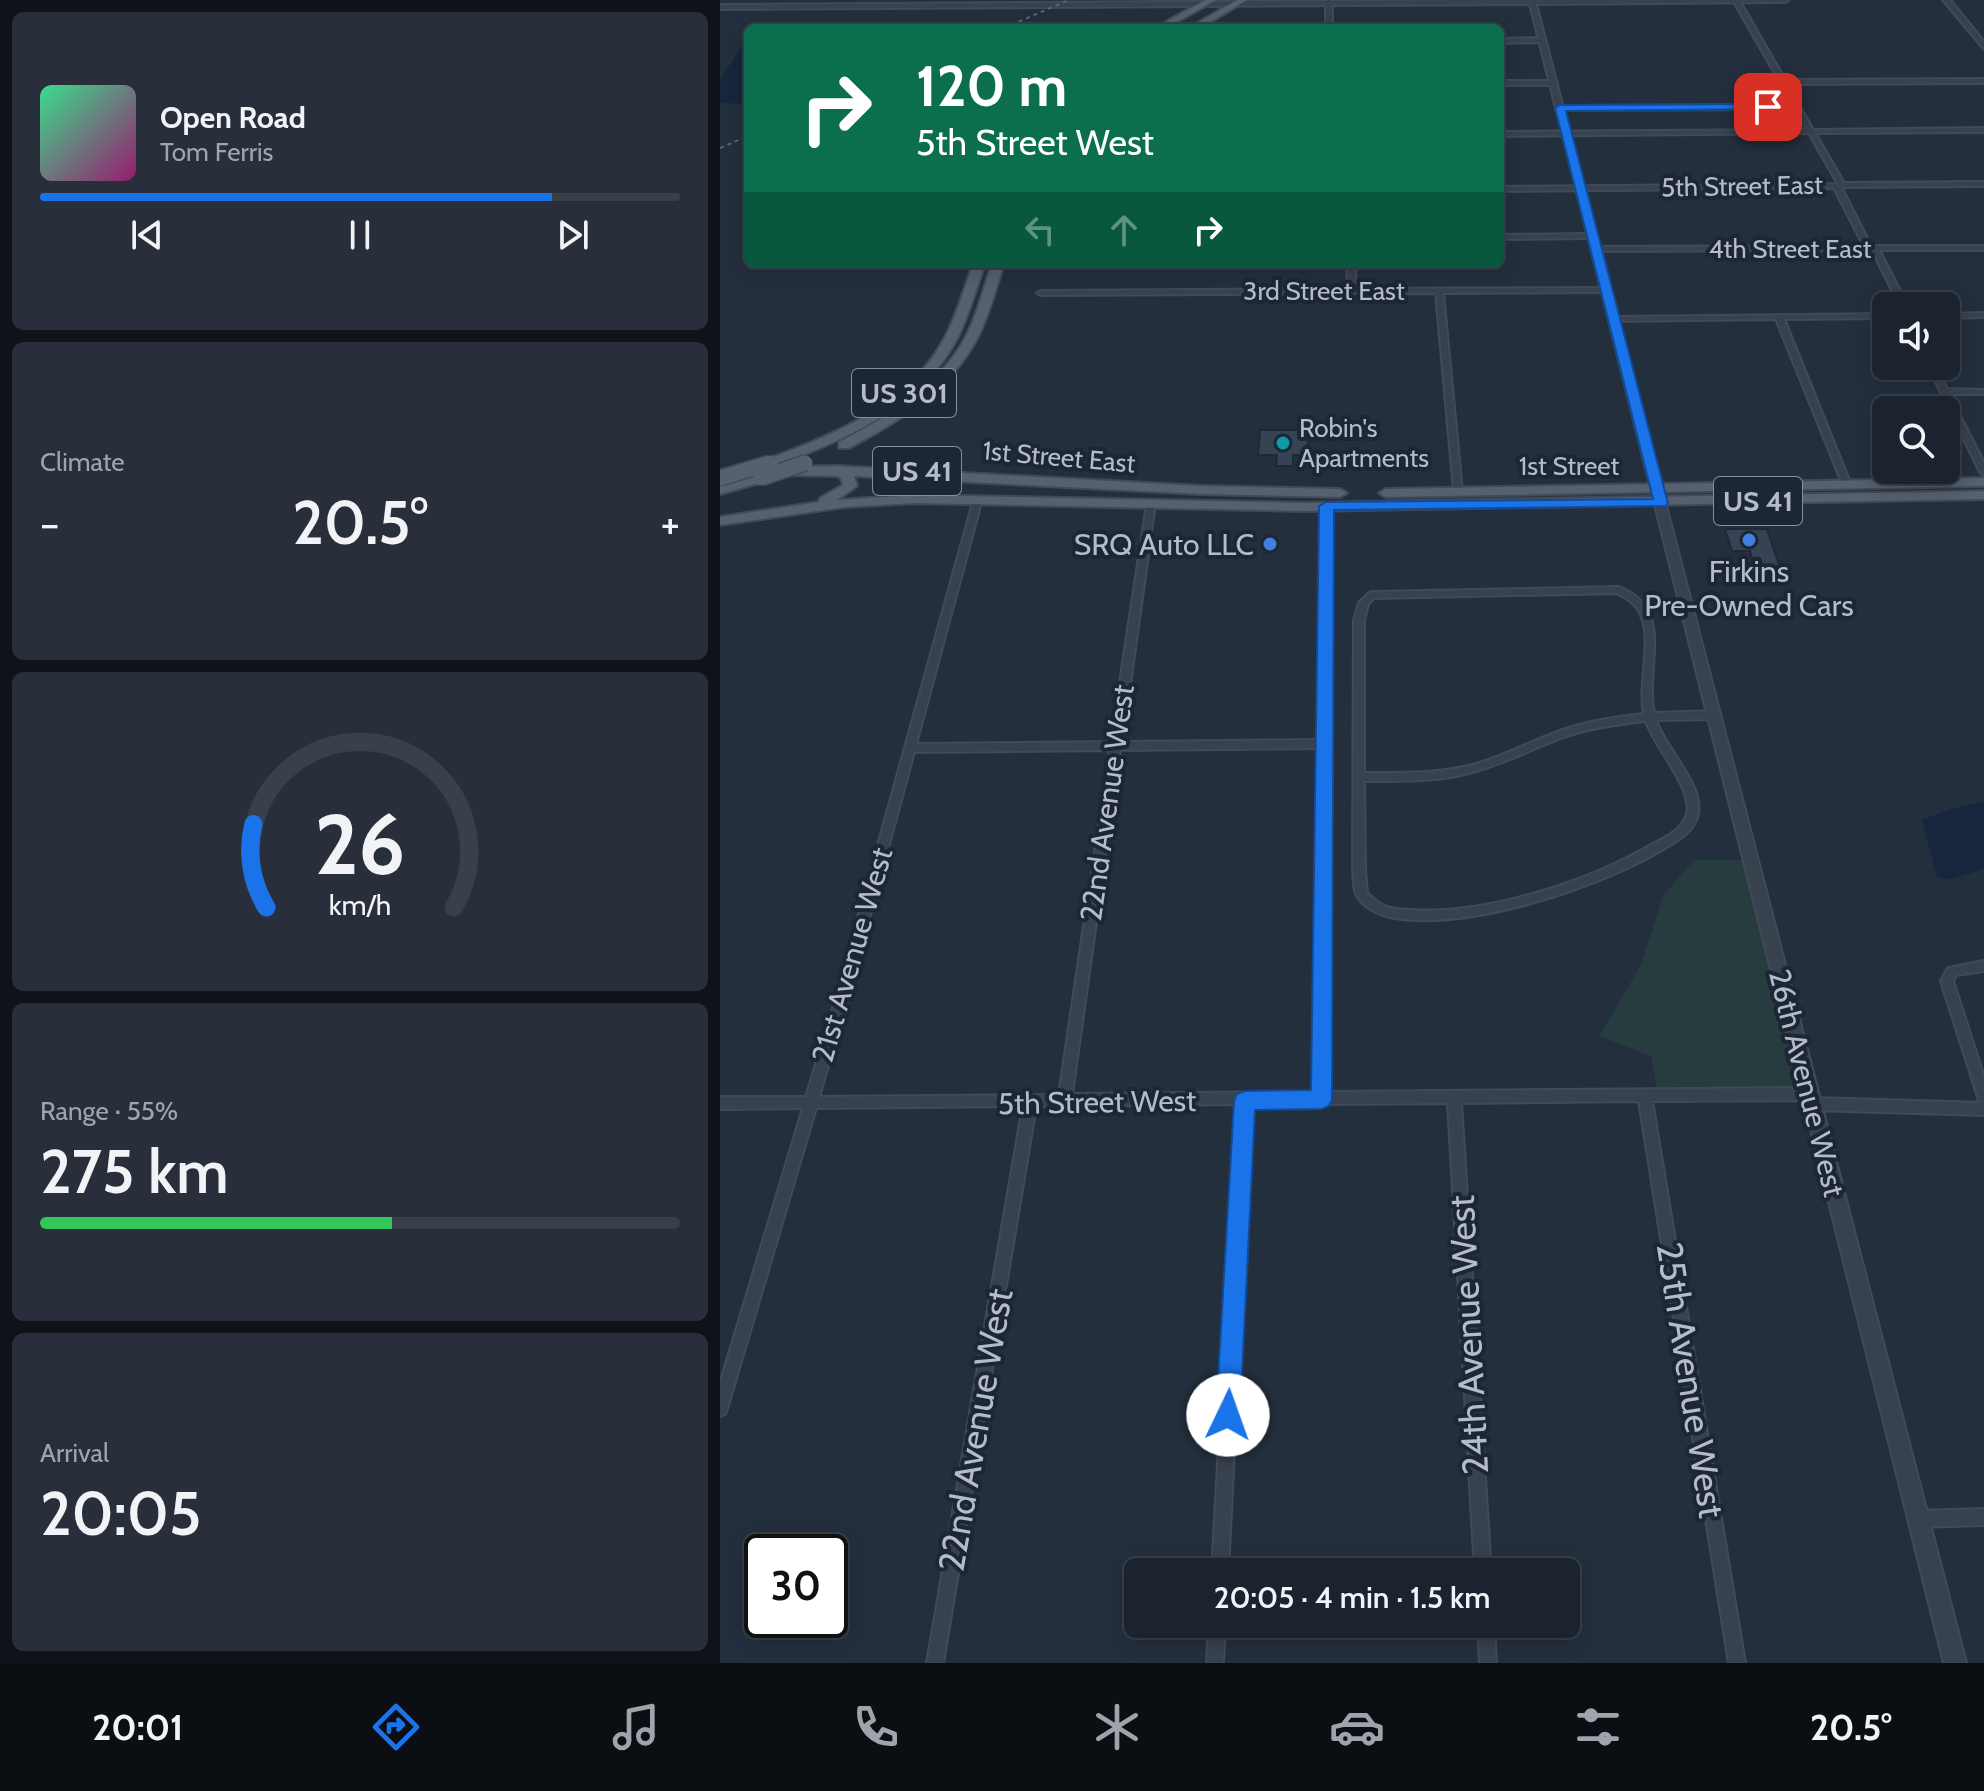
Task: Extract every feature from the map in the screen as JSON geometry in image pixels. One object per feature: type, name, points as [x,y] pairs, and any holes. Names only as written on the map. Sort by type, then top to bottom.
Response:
[{"type":"main road","points":[[1167,24],[1208,2]]},
{"type":"main road","points":[[1200,24],[1240,2]]},
{"type":"main road","name":"US 301","points":[[720,478],[817,445],[864,421],[922,377],[950,341],[977,268]]},
{"type":"main road","name":"US 301","points":[[720,490],[805,463],[883,424],[941,379],[974,333],[997,268]]},
{"type":"main road","points":[[807,508],[849,488],[849,478],[836,470]]},
{"type":"main road","name":"1st Street East","points":[[720,471],[981,474],[1118,486]]},
{"type":"main road","points":[[1850,491],[1984,485]]},
{"type":"main road","points":[[978,499],[993,492],[1118,486],[1152,496]]},
{"type":"main road","name":"1st Street","points":[[1152,496],[1332,498],[1376,493],[1458,491],[1659,496]]},
{"type":"main road","name":"1st Street","points":[[1152,496],[1326,506],[1850,491],[1984,495]]},
{"type":"main road","name":"US 41","points":[[720,521],[878,500],[1152,496]]},
{"type":"street","points":[[1281,0],[1290,2]]},
{"type":"street","points":[[1736,0],[1812,132],[1896,292]]},
{"type":"street","points":[[720,7],[1785,0]]},
{"type":"street","points":[[1946,0],[1984,47]]},
{"type":"street","name":"26th Avenue West","points":[[1532,1],[1955,1663]]},
{"type":"street","points":[[1329,2],[1329,24]]},
{"type":"street","points":[[1141,5],[1171,9],[1175,15],[1173,21]]},
{"type":"street","points":[[1504,41],[1541,40]]},
{"type":"street","points":[[1784,82],[1984,81]]},
{"type":"street","points":[[1504,83],[1554,83]]},
{"type":"street","points":[[1560,108],[1798,107]]},
{"type":"street","points":[[1504,134],[1984,130]]},
{"type":"street","name":"5th Street East","points":[[1504,189],[1984,184]]},
{"type":"street","points":[[1504,237],[1593,236]]},
{"type":"street","name":"4th Street East","points":[[1596,249],[1984,248]]},
{"type":"street","points":[[1351,268],[1352,291]]},
{"type":"street","name":"3rd Street East","points":[[1041,293],[1607,290]]},
{"type":"street","points":[[1439,291],[1458,491]]},
{"type":"street","points":[[1960,316],[1984,315]]},
{"type":"street","points":[[1614,319],[1872,316]]},
{"type":"street","points":[[1779,317],[1850,491]]},
{"type":"street","points":[[1939,380],[1984,472]]},
{"type":"street","points":[[1944,391],[1984,392]]},
{"type":"street","name":"22nd Avenue West","points":[[1064,1102],[1152,496]]},
{"type":"street","name":"21st Avenue West","points":[[720,1409],[911,748],[978,499]]},
{"type":"street","points":[[1322,1100],[1326,506]]},
{"type":"street","points":[[1619,590],[1627,593],[1641,609],[1651,629],[1652,659],[1646,692],[1650,717],[1653,730],[1689,789],[1692,814],[1688,827],[1655,849],[1594,878],[1472,911],[1394,914],[1377,909],[1362,895],[1359,620],[1364,603],[1372,595],[1619,590]]},
{"type":"street","points":[[1359,777],[1431,777],[1457,773],[1582,727],[1621,719],[1715,715]]},
{"type":"street","points":[[911,748],[1324,744]]},
{"type":"street","points":[[1984,966],[1969,966],[1949,976],[1949,994],[1984,1097]]},
{"type":"street","name":"5th Street West","points":[[720,1103],[1645,1096],[1811,1099],[1984,1109]]},
{"type":"street","name":"25th Avenue West","points":[[1645,1096],[1737,1663]]},
{"type":"street","name":"24th Avenue West","points":[[1454,1098],[1482,1558]]},
{"type":"street","points":[[1221,1558],[1245,1101]]},
{"type":"street","name":"22nd Avenue West","points":[[935,1663],[1030,1103]]},
{"type":"street","points":[[1917,1519],[1984,1517]]},
{"type":"street","points":[[1215,1663],[1216,1638]]},
{"type":"street","points":[[1487,1638],[1488,1663]]},
{"type":"green space","points":[[1694,860],[1742,860],[1798,1087],[1657,1089],[1651,1056],[1599,1036],[1641,965],[1663,896]]},
{"type":"water","points":[[744,43],[744,104],[720,103],[720,80]]},
{"type":"water","points":[[1984,802],[1984,869],[1951,879],[1937,877],[1922,820],[1950,809]]},
{"type":"building","name":"Robin's Apartments","points":[[1260,430],[1308,430],[1307,455],[1293,455],[1293,466],[1276,466],[1277,455],[1258,455]]},
{"type":"building","name":"Firkins Pre-Owned Cars","points":[[1725,529],[1767,529],[1781,571],[1756,571],[1750,551],[1732,551]]},
{"type":"railway","points":[[1013,24],[1069,0]]},
{"type":"railway","points":[[720,148],[744,138]]},
{"type":"place","name":"Robin's Apartments","points":[[1283,443]]},
{"type":"place","name":"Firkins Pre-Owned Cars","points":[[1749,540]]},
{"type":"place","name":"SRQ Auto LLC","points":[[1270,544]]},
{"type":"route","points":[[1228,1415],[1245,1101],[1322,1100],[1326,506],[1661,503],[1560,108],[1768,107]]}]
